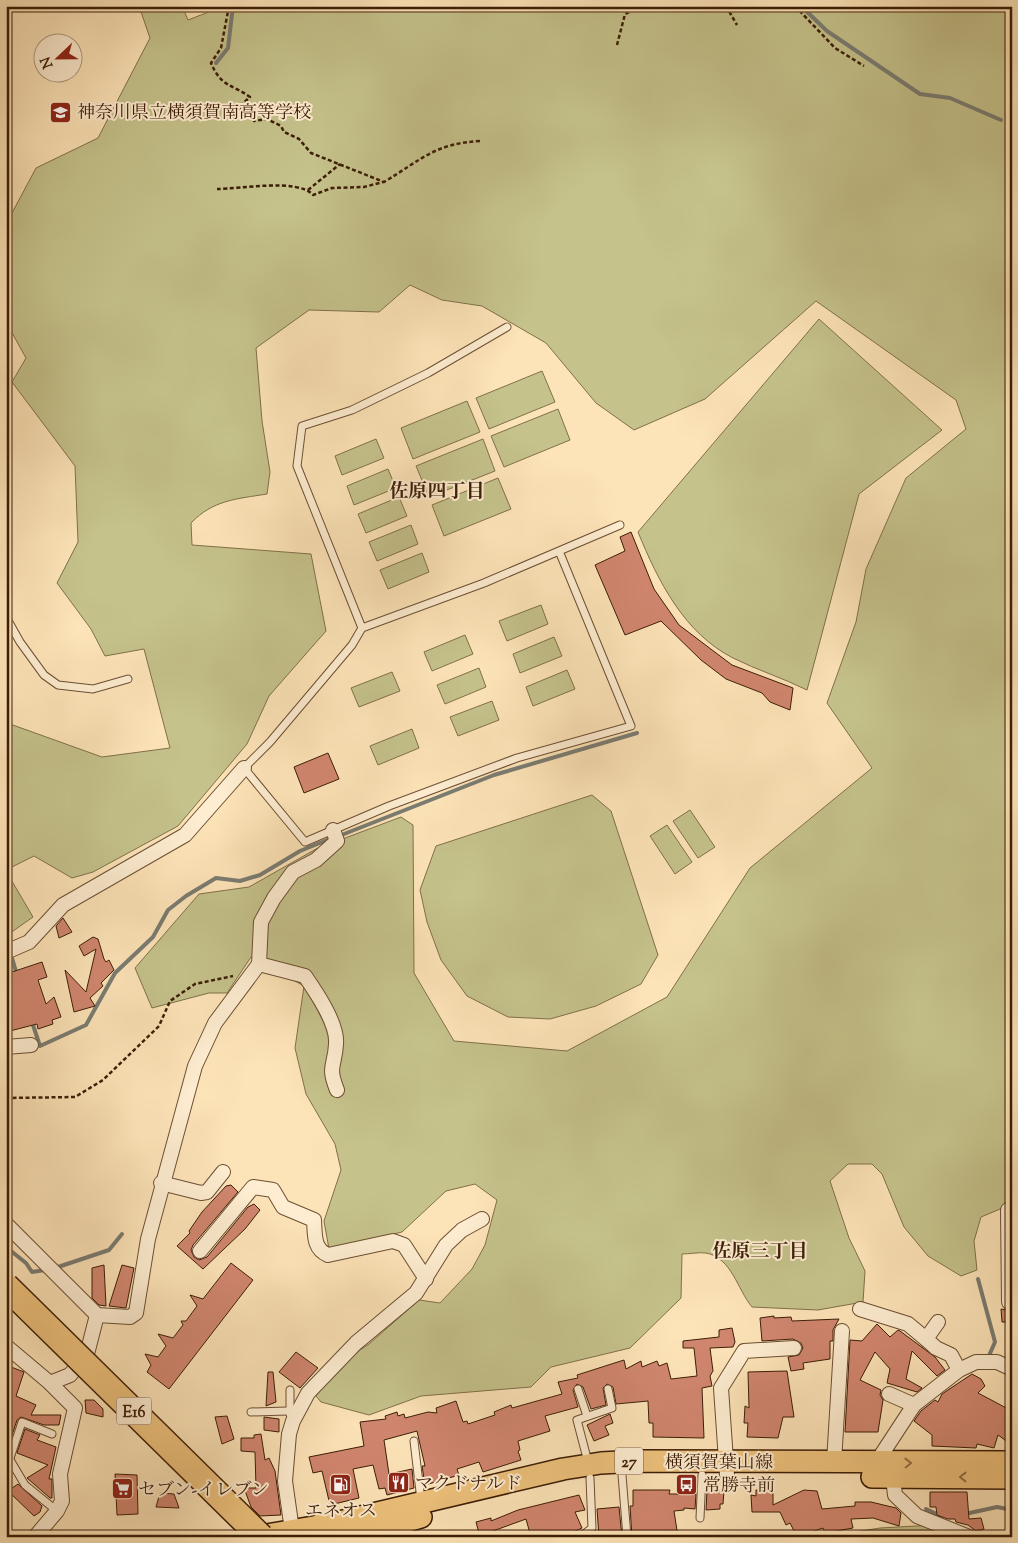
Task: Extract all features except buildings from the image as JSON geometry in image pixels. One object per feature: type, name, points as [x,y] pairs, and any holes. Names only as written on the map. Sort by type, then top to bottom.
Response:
[{"type":"highway","name":"E16","points":[[6,1286],[261,1537]]},
{"type":"highway","name":"E16","points":[[6,1296],[253,1537]]},
{"type":"main road","name":"横須賀葉山線","points":[[253,1537],[292,1530],[324,1533],[422,1502],[589,1472],[638,1461],[726,1469],[893,1478],[1012,1478]]},
{"type":"main road","name":"横須賀葉山線","points":[[354,1537],[407,1529],[589,1472],[622,1475],[702,1475],[726,1469],[834,1462],[1012,1462]]},
{"type":"street","points":[[6,952],[29,942],[62,904],[185,835],[244,768]]},
{"type":"street","points":[[6,1224],[97,1316],[130,1317],[136,1313],[148,1239],[195,1066],[215,1023],[256,969],[261,922],[293,872],[316,860],[336,841],[333,830]]},
{"type":"street","points":[[256,969],[305,976],[318,995],[330,1019],[337,1042],[330,1073],[337,1090]]},
{"type":"street","points":[[6,1046],[30,1045]]},
{"type":"street","points":[[162,1184],[201,1193],[207,1192],[223,1172]]},
{"type":"street","points":[[200,1251],[253,1187],[273,1190],[283,1207],[314,1220],[316,1245],[320,1252],[328,1255],[393,1241],[404,1245],[426,1278]]},
{"type":"street","points":[[1008,1210],[1009,1302],[1012,1302]]},
{"type":"street","points":[[292,1530],[285,1481],[291,1416],[308,1393],[356,1343],[416,1293],[446,1245],[462,1230],[482,1219]]},
{"type":"street","points":[[860,1309],[908,1324],[936,1348],[951,1355],[959,1370]]},
{"type":"street","points":[[50,1383],[70,1375],[87,1354],[97,1316]]},
{"type":"street","points":[[926,1339],[938,1322]]},
{"type":"street","points":[[834,1462],[842,1331]]},
{"type":"street","points":[[6,1346],[50,1383],[75,1408],[60,1474],[62,1501],[57,1512],[36,1537]]},
{"type":"street","points":[[726,1469],[721,1388],[744,1351],[794,1348]]},
{"type":"street","points":[[876,1463],[914,1405],[959,1370],[976,1362],[997,1362],[1012,1369]]},
{"type":"street","points":[[889,1394],[914,1405]]},
{"type":"street","points":[[893,1478],[895,1495],[917,1516],[969,1537]]},
{"type":"lane","points":[[362,628],[297,466],[302,426],[352,410],[428,374],[507,327]]},
{"type":"lane","points":[[559,551],[631,726],[517,758],[389,806],[306,842],[244,768],[282,728],[352,645],[362,628],[484,583],[559,551],[620,525]]},
{"type":"lane","points":[[6,617],[20,642],[44,675],[58,685],[93,689],[128,679]]},
{"type":"lane","points":[[251,1412],[291,1416],[290,1390]]},
{"type":"lane","points":[[578,1390],[587,1416]]},
{"type":"lane","points":[[580,1537],[592,1528],[589,1472],[577,1420],[612,1408],[608,1390]]},
{"type":"lane","points":[[52,1434],[22,1422],[8,1456],[25,1485],[57,1512]]},
{"type":"lane","points":[[414,1441],[422,1502]]},
{"type":"lane","points":[[622,1475],[627,1537]]},
{"type":"lane","points":[[700,1518],[702,1475]]},
{"type":"path","points":[[617,45],[625,14],[634,10],[634,6]]},
{"type":"path","points":[[726,6],[737,25]]},
{"type":"path","points":[[795,6],[835,48],[864,66]]},
{"type":"path","points":[[228,7],[221,48],[211,63],[214,70],[227,86],[239,89],[250,97],[239,107],[241,113],[254,111],[254,121],[267,119],[281,126],[284,132],[299,139],[311,153],[384,182]]},
{"type":"path","points":[[217,189],[250,188],[275,184],[308,190],[313,195],[332,188],[364,187],[384,182],[438,148],[464,142],[481,141]]},
{"type":"path","points":[[308,190],[340,164]]},
{"type":"path","points":[[6,1098],[74,1097],[103,1080],[159,1026],[170,1002],[195,984],[256,969]]},
{"type":"shaded area","points":[[139,6],[182,6],[188,20],[224,6],[1012,6],[1012,1204],[981,1217],[974,1241],[977,1270],[961,1276],[928,1256],[904,1227],[882,1174],[872,1164],[848,1164],[830,1181],[849,1238],[865,1271],[863,1302],[818,1310],[752,1307],[733,1275],[722,1261],[706,1253],[682,1254],[681,1298],[630,1348],[551,1367],[531,1387],[421,1396],[369,1415],[321,1402],[307,1385],[369,1344],[419,1300],[440,1303],[472,1269],[485,1245],[497,1200],[475,1184],[446,1191],[402,1232],[329,1249],[324,1221],[341,1170],[335,1144],[306,1094],[295,1048],[304,986],[251,957],[227,993],[209,993],[152,1008],[135,968],[199,894],[249,887],[316,849],[401,817],[413,825],[414,973],[454,1041],[567,1051],[667,997],[750,868],[872,768],[827,703],[856,622],[866,569],[906,478],[966,429],[956,400],[816,301],[705,399],[634,430],[596,403],[546,343],[482,306],[442,300],[410,285],[379,312],[309,310],[256,348],[262,421],[270,472],[267,494],[226,502],[208,509],[199,515],[191,523],[192,545],[311,554],[326,631],[269,696],[247,744],[178,826],[93,872],[72,878],[34,856],[6,870],[6,708],[10,724],[102,757],[170,748],[144,649],[105,656],[91,629],[57,583],[78,542],[75,466],[12,382],[26,358],[6,322],[6,234],[12,213],[36,168],[98,138],[150,38]]},
{"type":"shaded area","points":[[819,319],[942,430],[859,494],[807,690],[733,658],[700,635],[664,587],[638,532]]},
{"type":"shaded area","points":[[542,371],[555,402],[489,429],[476,398]]},
{"type":"shaded area","points":[[467,401],[480,432],[413,459],[401,428]]},
{"type":"shaded area","points":[[558,409],[570,440],[504,467],[491,436]]},
{"type":"shaded area","points":[[376,439],[384,458],[342,475],[335,456]]},
{"type":"shaded area","points":[[483,439],[495,471],[429,497],[416,466]]},
{"type":"shaded area","points":[[388,469],[396,488],[354,505],[347,486]]},
{"type":"shaded area","points":[[498,478],[511,509],[444,536],[432,505]]},
{"type":"shaded area","points":[[399,497],[407,516],[366,533],[358,514]]},
{"type":"shaded area","points":[[411,525],[418,544],[377,561],[369,542]]},
{"type":"shaded area","points":[[422,553],[429,572],[388,589],[380,570]]},
{"type":"shaded area","points":[[541,605],[548,624],[507,641],[499,621]]},
{"type":"shaded area","points":[[465,635],[473,654],[432,671],[424,652]]},
{"type":"shaded area","points":[[554,637],[562,656],[520,673],[513,654]]},
{"type":"shaded area","points":[[479,668],[486,687],[445,704],[437,685]]},
{"type":"shaded area","points":[[567,670],[575,689],[533,706],[526,687]]},
{"type":"shaded area","points":[[392,672],[400,691],[359,707],[351,688]]},
{"type":"shaded area","points":[[492,701],[499,720],[458,736],[450,717]]},
{"type":"shaded area","points":[[412,729],[419,748],[378,765],[370,746]]},
{"type":"shaded area","points":[[592,795],[611,811],[658,955],[641,984],[596,1006],[550,1019],[508,1017],[467,996],[441,960],[427,922],[420,890],[436,846]]},
{"type":"shaded area","points":[[690,810],[715,847],[698,858],[673,821]]},
{"type":"shaded area","points":[[667,825],[692,862],[675,874],[650,836]]},
{"type":"shaded area","points":[[6,871],[33,917],[6,936]]},
{"type":"shaded area","points":[[952,1524],[989,1537],[823,1537],[880,1528]]},
{"type":"waterway","points":[[216,63],[228,48],[233,6]]},
{"type":"waterway","points":[[801,6],[827,31],[920,94],[950,98],[1001,120]]},
{"type":"waterway","points":[[339,836],[494,775],[637,733]]},
{"type":"waterway","points":[[32,1022],[40,1046],[86,1025],[115,973],[153,937],[168,910],[186,896],[216,878],[240,881],[260,875],[300,851],[332,838]]},
{"type":"waterway","points":[[12,958],[17,975]]},
{"type":"waterway","points":[[55,1268],[109,1250],[122,1234]]},
{"type":"waterway","points":[[6,1247],[26,1263],[32,1272],[45,1270]]},
{"type":"waterway","points":[[978,1279],[995,1342],[988,1358]]},
{"type":"waterway","points":[[965,1514],[997,1507],[1012,1510]]},
{"type":"waterway","points":[[926,1509],[941,1516]]},
{"type":"place","name":"神奈川県立横須賀南高等学校","points":[[61,112]]},
{"type":"place","name":"マクドナルド","points":[[399,1483]]},
{"type":"place","name":"エネオス","points":[[341,1485]]},
{"type":"place","name":"常勝寺前","points":[[687,1485]]},
{"type":"place","name":"セブン-イレブン","points":[[122,1489]]},
{"type":"district","name":"佐原四丁目","points":[[437,490]]},
{"type":"district","name":"佐原三丁目","points":[[760,1250]]}]
